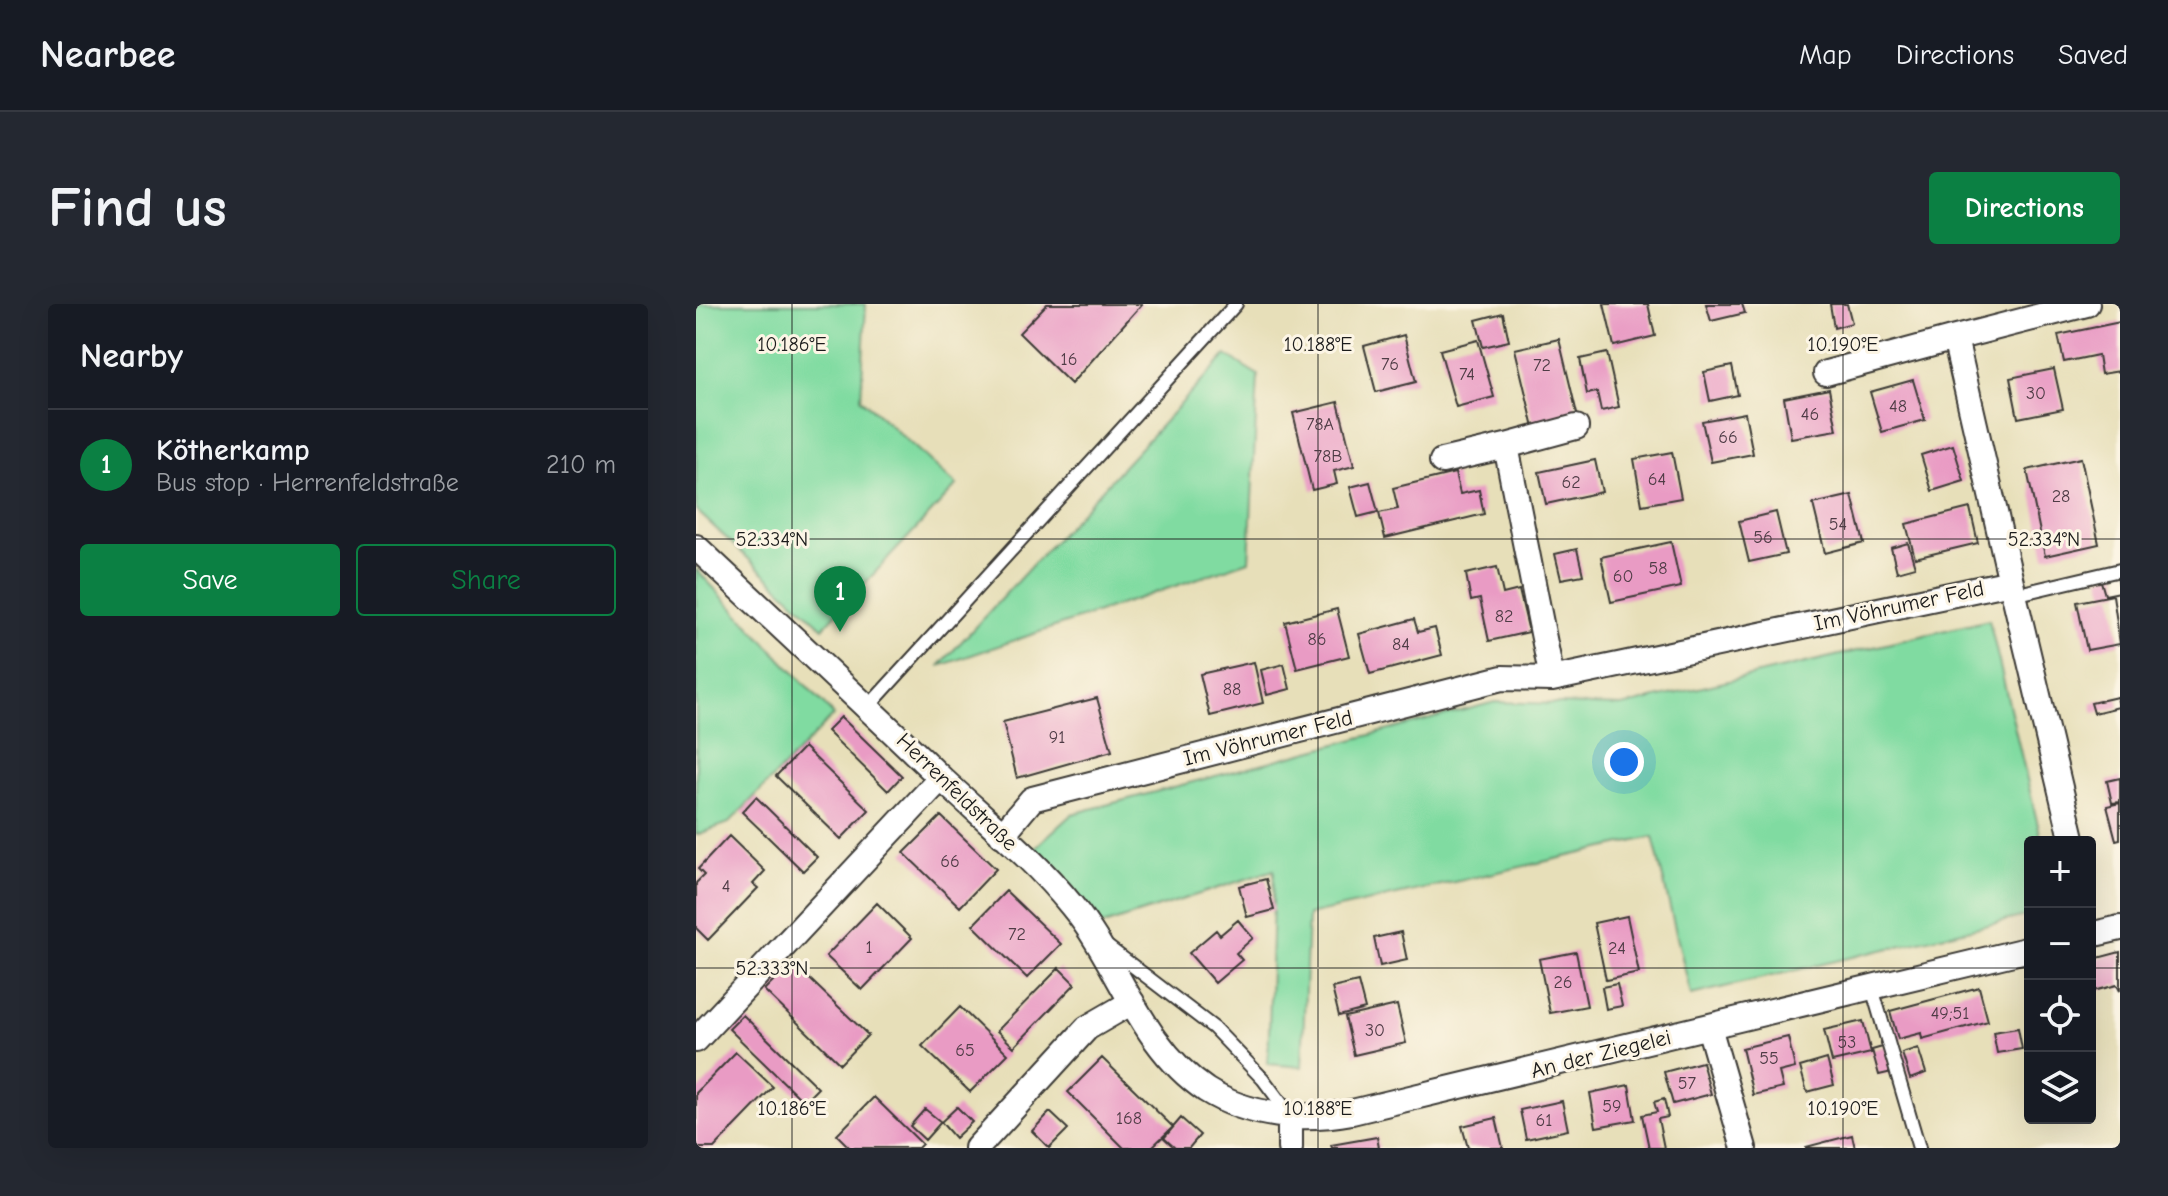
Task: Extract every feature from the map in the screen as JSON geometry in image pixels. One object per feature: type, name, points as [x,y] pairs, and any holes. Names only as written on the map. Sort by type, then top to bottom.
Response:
[{"type":"street","points":[[1826,373],[2087,304]]},
{"type":"street","name":"Im Vöhrumer Feld","points":[[1955,338],[2072,836]]},
{"type":"street","points":[[1442,461],[1576,427]]},
{"type":"street","points":[[1506,446],[1552,679]]},
{"type":"street","name":"Herrenfeldstraße","points":[[696,547],[869,706],[1072,905],[1147,1028],[1180,1068]]},
{"type":"street","name":"Im Vöhrumer Feld","points":[[1002,835],[1032,799],[1502,678],[1552,679],[2012,589]]},
{"type":"street","points":[[696,1040],[941,778]]},
{"type":"street","points":[[2096,928],[2120,928]]},
{"type":"street","name":"An der Ziegelei","points":[[1180,1068],[1206,1089],[1231,1103],[1260,1112],[1320,1118],[2024,950]]},
{"type":"street","points":[[977,1148],[1087,1028],[1132,1002]]},
{"type":"street","points":[[1709,1027],[1744,1148]]},
{"type":"street","points":[[1290,1115],[1290,1148]]},
{"type":"lane","points":[[869,706],[1236,304]]},
{"type":"lane","points":[[2012,589],[2120,570]]},
{"type":"lane","points":[[1093,935],[1214,1028],[1263,1079],[1290,1115]]},
{"type":"lane","points":[[1872,988],[1919,1148]]},
{"type":"green space","points":[[696,304],[866,304],[861,399],[957,485],[823,628],[696,510]]},
{"type":"green space","points":[[1226,355],[1258,375],[1249,561],[939,666]]},
{"type":"green space","points":[[696,569],[834,715],[729,823],[696,835]]},
{"type":"green space","points":[[1989,620],[2041,836],[2024,836],[2024,916],[1691,995],[1653,837],[1308,915],[1302,1067],[1268,1064],[1274,870],[1100,926],[1031,851],[1072,814],[1495,702],[1622,706]]},
{"type":"building","points":[[1047,304],[1142,304],[1071,384],[1019,333]]},
{"type":"building","points":[[1604,304],[1648,304],[1655,336],[1614,346]]},
{"type":"building","points":[[1706,304],[1742,304],[1745,313],[1711,321]]},
{"type":"building","points":[[1830,304],[1847,304],[1852,323],[1834,328]]},
{"type":"building","points":[[1503,313],[1509,341],[1483,347],[1476,320]]},
{"type":"building","points":[[2120,322],[2120,371],[2101,374],[2098,355],[2064,362],[2058,335]]},
{"type":"building","points":[[1404,335],[1416,382],[1376,392],[1364,346]]},
{"type":"building","points":[[1559,339],[1578,418],[1534,428],[1515,349]]},
{"type":"building","points":[[1478,340],[1494,397],[1456,407],[1440,350]]},
{"type":"building","points":[[1607,353],[1619,407],[1601,411],[1597,392],[1587,394],[1580,359]]},
{"type":"building","points":[[1732,366],[1738,395],[1710,401],[1704,372]]},
{"type":"building","points":[[2054,369],[2063,409],[2018,418],[2010,378]]},
{"type":"building","points":[[1913,380],[1925,420],[1882,432],[1870,392]]},
{"type":"building","points":[[1829,389],[1837,430],[1791,438],[1784,398]]},
{"type":"building","points":[[1338,402],[1354,466],[1334,471],[1337,484],[1312,490],[1293,413]]},
{"type":"building","points":[[1745,413],[1753,454],[1711,462],[1702,421]]},
{"type":"building","points":[[1953,445],[1964,481],[1932,491],[1921,455]]},
{"type":"building","points":[[1672,452],[1681,498],[1642,505],[1634,459]]},
{"type":"building","points":[[2081,458],[2099,544],[2045,556],[2027,470]]},
{"type":"building","points":[[1595,460],[1602,492],[1546,504],[1539,472]]},
{"type":"building","points":[[1455,473],[1460,494],[1479,490],[1484,514],[1385,538],[1379,513],[1398,509],[1393,488]]},
{"type":"building","points":[[1370,482],[1378,512],[1358,517],[1350,487]]},
{"type":"building","points":[[1852,495],[1864,543],[1825,553],[1813,504]]},
{"type":"building","points":[[1970,508],[1978,543],[1915,558],[1906,524]]},
{"type":"building","points":[[1776,512],[1786,554],[1749,562],[1739,521]]},
{"type":"building","points":[[1671,542],[1681,587],[1611,602],[1601,557]]},
{"type":"building","points":[[1908,543],[1915,567],[1897,572],[1891,548]]},
{"type":"building","points":[[1577,549],[1583,575],[1561,579],[1555,554]]},
{"type":"building","points":[[1497,567],[1503,594],[1519,590],[1529,632],[1489,641],[1480,599],[1471,601],[1466,574]]},
{"type":"building","points":[[2117,573],[2120,592],[2105,595],[2100,578]]},
{"type":"building","points":[[2113,595],[2120,644],[2087,650],[2077,602]]},
{"type":"building","points":[[1337,609],[1349,656],[1297,669],[1285,622]]},
{"type":"building","points":[[1414,619],[1418,632],[1435,628],[1442,655],[1370,674],[1359,634]]},
{"type":"building","points":[[1254,662],[1263,703],[1210,716],[1200,674]]},
{"type":"building","points":[[1284,664],[1290,689],[1267,695],[1261,670]]},
{"type":"building","points":[[2117,697],[2119,707],[2094,713],[2091,703]]},
{"type":"building","points":[[1097,698],[1112,751],[1017,778],[1003,722]]},
{"type":"building","points":[[841,717],[902,776],[888,791],[827,731]]},
{"type":"building","points":[[804,747],[869,810],[841,839],[776,776]]},
{"type":"building","points":[[2120,778],[2120,802],[2112,803],[2107,781]]},
{"type":"building","points":[[756,797],[817,857],[803,871],[742,812]]},
{"type":"building","points":[[2120,803],[2120,839],[2116,840],[2107,806]]},
{"type":"building","points":[[941,816],[996,869],[960,907],[904,853]]},
{"type":"building","points":[[729,836],[765,871],[753,884],[758,888],[708,940],[696,928],[696,883],[704,875],[698,869]]},
{"type":"building","points":[[1266,879],[1274,910],[1247,917],[1239,886]]},
{"type":"building","points":[[1006,891],[1061,944],[1027,978],[973,925]]},
{"type":"building","points":[[877,903],[912,938],[862,990],[826,956]]},
{"type":"building","points":[[1627,916],[1639,973],[1606,980],[1594,923]]},
{"type":"building","points":[[1238,920],[1253,938],[1236,953],[1242,960],[1215,983],[1189,953],[1216,930],[1220,935]]},
{"type":"building","points":[[1401,932],[1407,960],[1380,966],[1374,938]]},
{"type":"building","points":[[1576,952],[1587,1006],[1550,1013],[1539,959]]},
{"type":"building","points":[[2120,952],[2120,991],[2117,985],[2096,990],[2096,958]]},
{"type":"building","points":[[792,962],[868,1035],[840,1064],[764,990]]},
{"type":"building","points":[[1059,968],[1075,984],[1014,1047],[997,1031]]},
{"type":"building","points":[[1358,982],[1365,1009],[1339,1016],[1332,988]]},
{"type":"building","points":[[1617,984],[1622,1006],[1606,1009],[1602,987]]},
{"type":"building","points":[[1979,987],[1988,1021],[1922,1039],[1921,1033],[1898,1039],[1890,1011]]},
{"type":"building","points":[[1397,1005],[1406,1043],[1354,1055],[1345,1017]]},
{"type":"building","points":[[960,1007],[1008,1054],[970,1092],[922,1046]]},
{"type":"building","points":[[743,1015],[818,1088],[804,1102],[729,1029]]},
{"type":"building","points":[[1863,1021],[1871,1053],[1832,1062],[1824,1030]]},
{"type":"building","points":[[2018,1028],[2022,1049],[1997,1053],[1993,1032]]},
{"type":"building","points":[[1788,1037],[1795,1068],[1779,1072],[1783,1088],[1753,1095],[1742,1048]]},
{"type":"building","points":[[1886,1046],[1892,1072],[1879,1075],[1872,1050]]},
{"type":"building","points":[[1918,1048],[1926,1073],[1910,1079],[1902,1053]]},
{"type":"building","points":[[736,1052],[773,1087],[714,1148],[696,1148],[696,1093]]},
{"type":"building","points":[[1102,1058],[1173,1127],[1151,1148],[1124,1148],[1068,1092]]},
{"type":"building","points":[[1827,1059],[1834,1085],[1807,1092],[1800,1067]]},
{"type":"building","points":[[1702,1062],[1711,1094],[1673,1104],[1664,1072]]},
{"type":"building","points":[[1629,1085],[1635,1120],[1596,1127],[1590,1093]]},
{"type":"building","points":[[874,1097],[922,1144],[918,1148],[850,1148],[837,1135]]},
{"type":"building","points":[[1664,1099],[1668,1117],[1658,1119],[1664,1148],[1649,1148],[1642,1115],[1657,1112],[1654,1102]]},
{"type":"building","points":[[1562,1101],[1568,1130],[1526,1139],[1520,1110]]},
{"type":"building","points":[[957,1107],[972,1122],[955,1138],[941,1122]]},
{"type":"building","points":[[925,1109],[941,1122],[925,1140],[910,1126]]},
{"type":"building","points":[[1050,1112],[1068,1129],[1049,1148],[1032,1131]]},
{"type":"building","points":[[1181,1118],[1200,1135],[1189,1148],[1175,1148],[1164,1138]]},
{"type":"building","points":[[1496,1118],[1503,1148],[1468,1148],[1462,1126]]},
{"type":"building","points":[[1852,1135],[1855,1148],[1806,1148],[1806,1147]]},
{"type":"building","points":[[1377,1137],[1379,1148],[1332,1148],[1331,1145]]},
{"type":"place","name":"Kötherkamp","points":[[840,632]]}]
